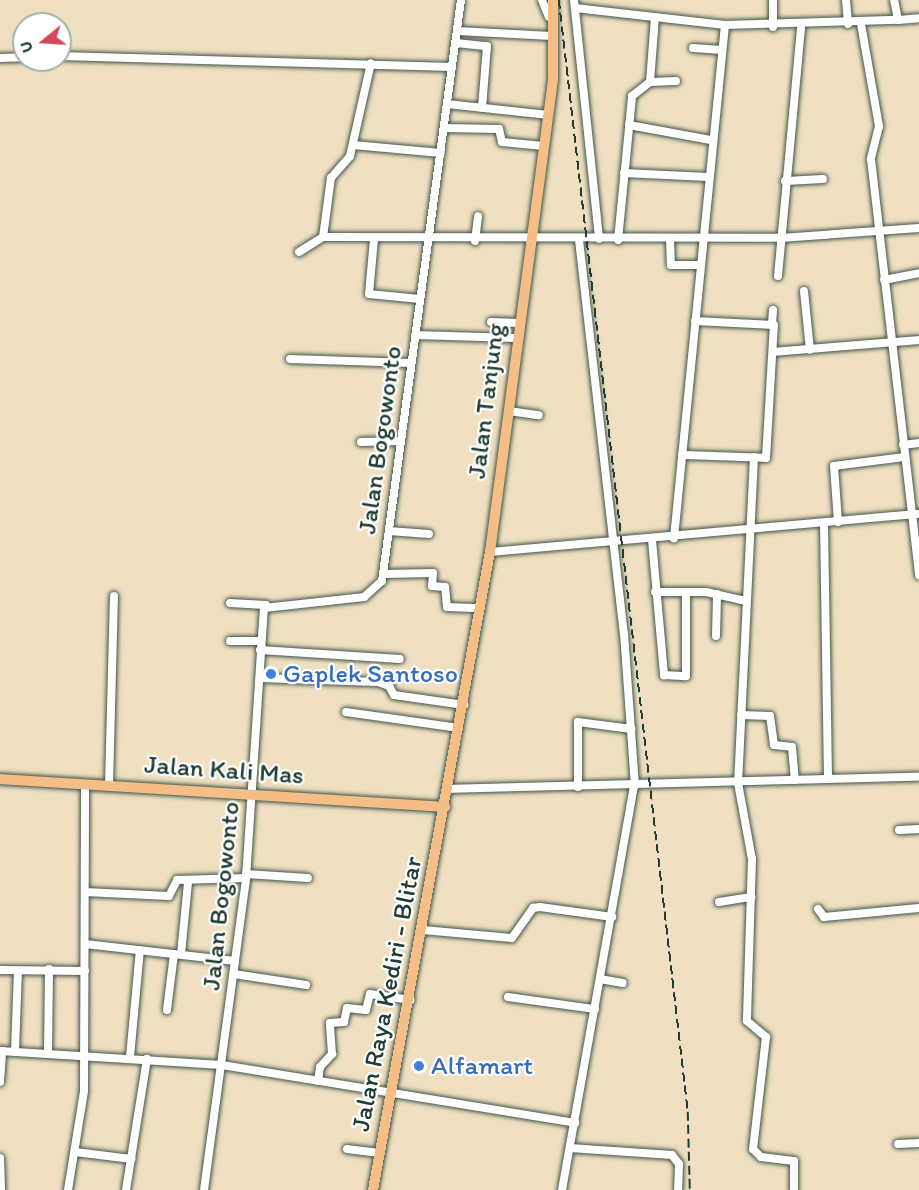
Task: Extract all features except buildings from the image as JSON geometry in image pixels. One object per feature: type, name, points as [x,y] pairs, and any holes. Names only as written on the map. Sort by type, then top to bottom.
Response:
[{"type":"main road","name":"Jalan Tanjung","points":[[445,807],[490,552],[516,338],[548,115],[552,36],[549,17],[553,0]]},
{"type":"main road","name":"Jalan Kali Mas","points":[[0,778],[445,807]]},
{"type":"main road","name":"Jalan Raya Kediri - Blitar","points":[[373,1190],[411,1000],[445,807]]},
{"type":"street","name":"Jalan Bogowonto","points":[[204,1190],[246,876],[254,794],[261,645],[266,605],[364,597],[377,590],[383,574],[461,0]]},
{"type":"street","points":[[542,0],[549,17]]},
{"type":"street","points":[[846,0],[848,18]]},
{"type":"street","points":[[894,0],[895,21]]},
{"type":"street","points":[[599,239],[575,4],[725,25],[773,14],[801,27],[848,18],[861,24],[919,18]]},
{"type":"street","points":[[650,82],[655,17]]},
{"type":"street","points":[[861,24],[879,126],[871,159],[904,457],[915,514],[919,575]]},
{"type":"street","points":[[674,538],[711,140],[725,25]]},
{"type":"street","points":[[778,276],[801,27]]},
{"type":"street","points":[[458,31],[552,36]]},
{"type":"street","points":[[456,43],[487,46],[482,108]]},
{"type":"street","points":[[693,48],[722,50]]},
{"type":"street","points":[[72,56],[452,67]]},
{"type":"street","points":[[322,237],[332,178],[353,146],[371,63]]},
{"type":"street","points":[[618,240],[634,92],[650,82],[676,81]]},
{"type":"street","points":[[447,104],[548,115]]},
{"type":"street","points":[[629,125],[663,128],[666,136],[711,140]]},
{"type":"street","points":[[444,128],[499,129],[502,142],[544,146]]},
{"type":"street","points":[[353,146],[441,153]]},
{"type":"street","points":[[624,173],[708,177]]},
{"type":"street","points":[[785,181],[824,179]]},
{"type":"street","points":[[475,241],[478,216]]},
{"type":"street","points":[[299,252],[322,237],[531,242],[599,239],[780,238],[919,228]]},
{"type":"street","points":[[374,239],[369,294],[420,299]]},
{"type":"street","points":[[670,239],[671,265],[700,265]]},
{"type":"street","points":[[562,1190],[634,786],[632,729],[614,544],[579,240]]},
{"type":"street","points":[[884,280],[919,273]]},
{"type":"street","points":[[804,291],[810,350]]},
{"type":"street","points":[[682,455],[766,458],[773,352],[773,310]]},
{"type":"street","points":[[695,321],[772,324]]},
{"type":"street","points":[[491,322],[518,323]]},
{"type":"street","points":[[415,335],[516,338]]},
{"type":"street","points":[[773,352],[919,340]]},
{"type":"street","points":[[290,359],[411,363]]},
{"type":"street","points":[[508,411],[539,414]]},
{"type":"street","points":[[361,442],[401,441]]},
{"type":"street","points":[[903,446],[919,443]]},
{"type":"street","points":[[754,457],[738,783],[751,852],[752,897],[747,1021],[766,1037],[753,1149],[761,1157],[794,1161],[794,1190]]},
{"type":"street","points":[[838,522],[834,466],[904,457]]},
{"type":"street","points":[[490,552],[614,544],[915,514]]},
{"type":"street","points":[[824,523],[828,780]]},
{"type":"street","points":[[389,531],[429,534]]},
{"type":"street","points":[[650,540],[661,670],[684,676],[686,591]]},
{"type":"street","points":[[383,574],[433,573],[432,586],[446,593],[447,607],[480,608]]},
{"type":"street","points":[[655,587],[717,594],[746,601]]},
{"type":"street","points":[[716,636],[717,594]]},
{"type":"street","points":[[109,785],[114,596]]},
{"type":"street","points":[[230,603],[266,605]]},
{"type":"street","points":[[230,641],[400,659]]},
{"type":"street","points":[[260,678],[378,682],[389,686],[394,695],[464,705]]},
{"type":"street","points":[[346,711],[459,728]]},
{"type":"street","points":[[741,715],[770,716],[774,745],[792,747],[795,780]]},
{"type":"street","points":[[578,788],[578,722],[632,729]]},
{"type":"street","points":[[448,789],[578,788],[919,777]]},
{"type":"street","points":[[68,1190],[75,1152],[85,1053],[85,784]]},
{"type":"street","points":[[899,830],[919,829]]},
{"type":"street","points":[[85,892],[169,896],[177,880],[188,882],[246,876],[308,878]]},
{"type":"street","points":[[167,1010],[188,882]]},
{"type":"street","points":[[718,902],[752,897]]},
{"type":"street","points":[[423,930],[512,938],[533,908],[540,907],[612,917]]},
{"type":"street","points":[[818,909],[824,917],[919,908]]},
{"type":"street","points":[[85,944],[236,961]]},
{"type":"street","points":[[130,1057],[140,950]]},
{"type":"street","points":[[48,1053],[50,969]]},
{"type":"street","points":[[0,970],[86,971]]},
{"type":"street","points":[[15,1051],[18,971]]},
{"type":"street","points":[[234,974],[306,985]]},
{"type":"street","points":[[600,979],[623,983]]},
{"type":"street","points":[[318,1081],[320,1067],[332,1054],[330,1023],[344,1022],[347,1008],[366,1010],[370,994],[411,1000]]},
{"type":"street","points":[[508,997],[595,1009]]},
{"type":"street","points":[[0,1082],[1,1051],[85,1053],[222,1065],[575,1123]]},
{"type":"street","points":[[126,1190],[147,1059]]},
{"type":"street","points":[[898,1144],[919,1143]]},
{"type":"street","points":[[570,1148],[672,1155],[679,1164],[678,1190]]},
{"type":"street","points":[[347,1149],[380,1153]]},
{"type":"street","points":[[75,1152],[132,1159]]},
{"type":"street","points":[[0,1158],[1,1190]]},
{"type":"railway","points":[[559,0],[688,1112],[690,1190]]},
{"type":"place","name":"Gaplek Santoso","points":[[271,674]]},
{"type":"place","name":"Alfamart","points":[[419,1066]]}]
